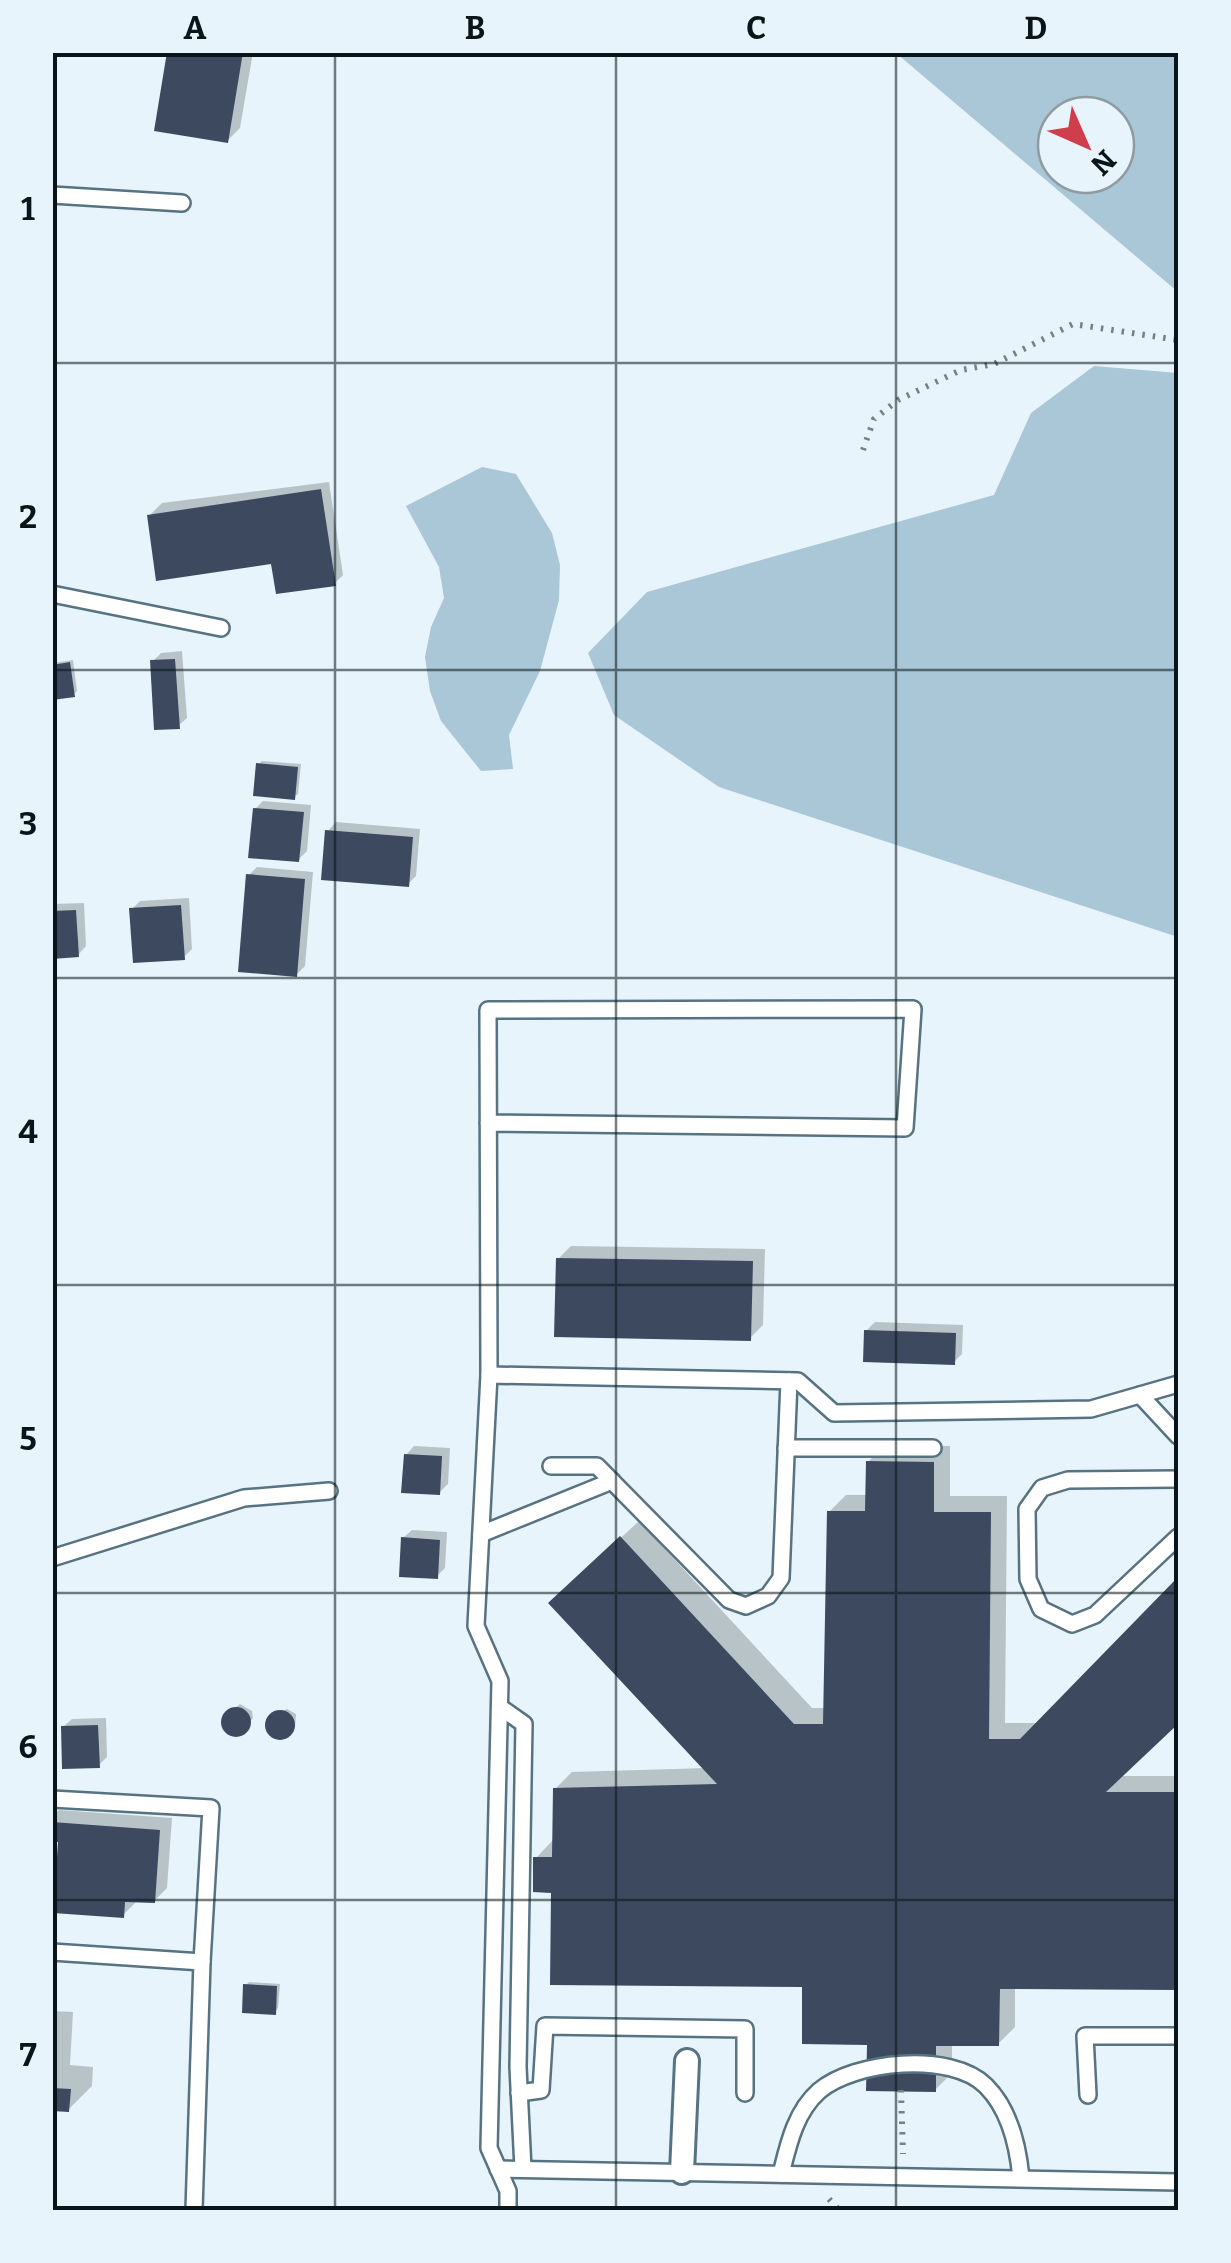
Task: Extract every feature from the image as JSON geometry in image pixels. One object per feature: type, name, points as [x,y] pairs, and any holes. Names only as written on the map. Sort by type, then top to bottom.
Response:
[{"type":"street","points":[[682,2172],[686,2061]]},
{"type":"lane","points":[[52,195],[182,203]]},
{"type":"lane","points":[[52,594],[221,628]]},
{"type":"lane","points":[[488,1122],[905,1128],[913,1009],[488,1010],[488,1122],[490,1376],[476,1626],[500,1681],[489,2148],[508,2191],[508,2210]]},
{"type":"lane","points":[[490,1376],[790,1381],[798,1382],[834,1414],[1092,1409],[1178,1384]]},
{"type":"lane","points":[[551,1466],[597,1466],[729,1600],[746,1606],[768,1596],[781,1578],[790,1381]]},
{"type":"lane","points":[[1140,1395],[1178,1436]]},
{"type":"lane","points":[[786,1448],[933,1448]]},
{"type":"lane","points":[[1178,1479],[1068,1480],[1042,1488],[1028,1509],[1028,1579],[1042,1608],[1072,1624],[1095,1615],[1178,1537]]},
{"type":"lane","points":[[481,1534],[612,1481]]},
{"type":"lane","points":[[52,1558],[244,1498],[329,1491]]},
{"type":"lane","points":[[500,1706],[524,1724],[519,2092],[523,2169]]},
{"type":"lane","points":[[52,1799],[211,1808],[194,2210]]},
{"type":"lane","points":[[52,1952],[202,1962]]},
{"type":"lane","points":[[519,2092],[541,2090],[545,2026],[746,2030],[745,2093]]},
{"type":"lane","points":[[1088,2095],[1086,2036],[1178,2036]]},
{"type":"lane","points":[[781,2174],[791,2132],[817,2092],[850,2072],[887,2064],[951,2068],[985,2084],[1010,2122],[1021,2178]]},
{"type":"lane","points":[[498,2169],[1178,2182]]},
{"type":"path","points":[[863,450],[874,420],[898,400],[961,370],[994,364],[1074,324],[1178,340]]},
{"type":"shaded area","points":[[896,53],[1178,53],[1178,292],[1064,195],[1136,195],[1136,95],[1036,95],[1036,172]]},
{"type":"shaded area","points":[[1094,366],[1178,373],[1178,937],[719,787],[614,715],[588,653],[647,592],[994,495],[1031,413]]},
{"type":"shaded area","points":[[482,467],[516,474],[552,533],[560,565],[559,600],[540,671],[509,735],[513,769],[481,771],[441,721],[430,691],[425,657],[431,627],[444,598],[439,567],[406,506]]},
{"type":"building","points":[[167,52],[243,52],[228,143],[154,131]]},
{"type":"building","points":[[321,489],[336,586],[276,594],[271,564],[156,581],[147,515]]},
{"type":"building","points":[[175,659],[180,729],[154,730],[150,660]]},
{"type":"building","points":[[70,662],[75,697],[52,700],[52,665]]},
{"type":"building","points":[[256,763],[298,767],[295,800],[253,796]]},
{"type":"building","points":[[253,808],[304,812],[299,862],[248,858]]},
{"type":"building","points":[[325,830],[413,837],[409,887],[321,880]]},
{"type":"building","points":[[246,874],[305,879],[297,977],[238,972]]},
{"type":"building","points":[[181,905],[185,960],[133,963],[129,908]]},
{"type":"building","points":[[76,910],[79,957],[52,959],[52,911]]},
{"type":"building","points":[[556,1258],[753,1261],[751,1341],[554,1337]]},
{"type":"building","points":[[864,1330],[956,1333],[955,1365],[863,1362]]},
{"type":"building","points":[[404,1454],[442,1456],[440,1495],[401,1493]]},
{"type":"building","points":[[866,1461],[934,1462],[934,1512],[991,1512],[989,1739],[1020,1739],[1178,1577],[1178,1724],[1106,1792],[1178,1792],[1178,1990],[1000,1989],[999,2046],[936,2046],[936,2092],[866,2091],[867,2045],[802,2044],[802,1987],[550,1985],[551,1893],[533,1892],[533,1857],[552,1857],[553,1788],[717,1784],[548,1603],[620,1536],[794,1724],[823,1724],[827,1511],[865,1511]]},
{"type":"building","points":[[401,1537],[440,1540],[438,1579],[399,1577]]},
{"type":"building","points":[[236,1707],[250,1716],[251,1722],[242,1736],[236,1737],[222,1728],[221,1722],[230,1708]]},
{"type":"building","points":[[280,1710],[291,1714],[295,1725],[291,1736],[280,1740],[269,1736],[265,1725],[269,1714]]},
{"type":"building","points":[[98,1725],[100,1768],[62,1769],[61,1726]]},
{"type":"building","points":[[52,1822],[160,1830],[155,1903],[125,1902],[124,1918],[53,1913],[58,1842],[52,1842]]},
{"type":"building","points":[[243,1984],[277,1986],[276,2015],[242,2013]]},
{"type":"building","points":[[52,2088],[71,2089],[69,2112],[52,2111]]}]
